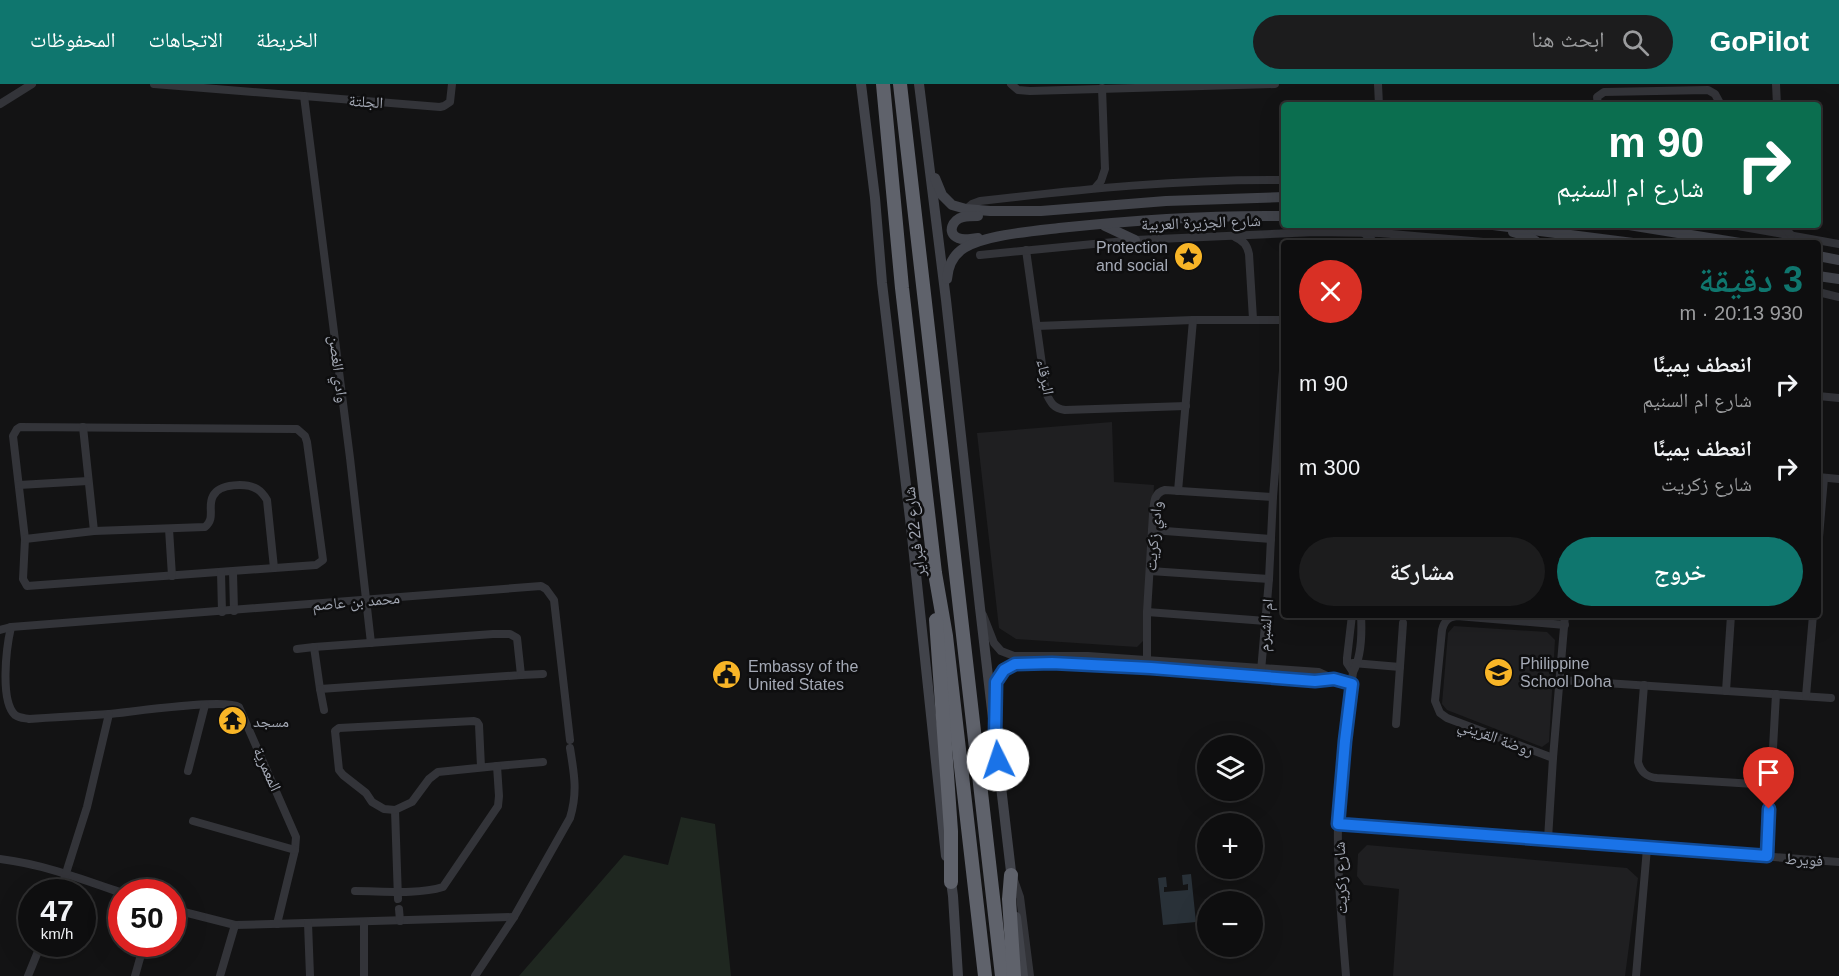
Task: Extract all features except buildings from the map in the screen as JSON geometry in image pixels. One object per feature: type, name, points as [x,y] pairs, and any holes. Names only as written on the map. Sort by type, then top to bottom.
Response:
[{"type":"highway","name":"شارع 22 فبراير","points":[[883,84],[902,288],[938,591],[946,636],[985,976]]},
{"type":"highway","points":[[900,84],[1002,976]]},
{"type":"highway","points":[[938,591],[937,642],[951,831],[951,882]]},
{"type":"highway","points":[[1011,875],[1009,899],[1014,976]]},
{"type":"main road","name":"شارع 22 فبراير","points":[[861,84],[942,826],[951,882],[958,976]]},
{"type":"main road","points":[[918,84],[946,300],[1023,976]]},
{"type":"main road","name":"شارع الجزيرة العربية","points":[[929,162],[942,195],[952,205],[990,212],[1041,211],[1166,201],[1281,195]]},
{"type":"main road","points":[[1033,231],[963,239],[956,237],[952,229],[956,220],[963,217],[1018,215],[1041,211]]},
{"type":"main road","name":"شارع الجزيرة العربية","points":[[946,300],[947,273],[954,258],[966,247],[987,240],[1033,231],[1099,224],[1186,218],[1281,216]]},
{"type":"main road","points":[[1099,224],[1135,240]]},
{"type":"main road","points":[[1500,228],[1534,240]]},
{"type":"main road","points":[[1516,228],[1610,240]]},
{"type":"main road","points":[[1648,228],[1722,240]]},
{"type":"main road","points":[[1821,257],[1839,260]]},
{"type":"main road","points":[[1821,276],[1839,279]]},
{"type":"street","points":[[0,104],[32,84]]},
{"type":"street","name":"الجلتة","points":[[154,84],[440,107],[450,102],[452,84]]},
{"type":"street","points":[[1011,84],[1018,90],[1030,92],[1275,84]]},
{"type":"street","points":[[1378,84],[1379,102]]},
{"type":"street","points":[[1776,84],[1776,102]]},
{"type":"street","points":[[1095,188],[1103,177],[1105,169],[1102,88]]},
{"type":"street","points":[[1598,102],[1598,97],[1604,92],[1708,90],[1715,94],[1719,102]]},
{"type":"street","name":"وادي الغصن","points":[[304,96],[371,643]]},
{"type":"street","points":[[1105,169],[1114,186]]},
{"type":"street","points":[[966,209],[980,201],[1114,186],[1281,180]]},
{"type":"street","points":[[1748,228],[1816,240]]},
{"type":"street","points":[[1764,231],[1768,228]]},
{"type":"street","points":[[1786,228],[1793,236]]},
{"type":"street","name":"شارع الجزيرة العربية","points":[[980,255],[1135,240],[1315,232],[1364,232],[1462,240]]},
{"type":"street","points":[[1364,232],[1372,240]]},
{"type":"street","points":[[1388,240],[1395,234]]},
{"type":"street","points":[[1249,254],[1257,239],[1264,235]]},
{"type":"street","points":[[1233,236],[1247,246],[1249,254],[1253,319]]},
{"type":"street","points":[[1821,241],[1839,244]]},
{"type":"street","name":"البرقاء","points":[[1026,250],[1046,393],[1056,408],[1065,410],[1186,406]]},
{"type":"street","points":[[1821,293],[1839,297]]},
{"type":"street","points":[[1178,491],[1193,320]]},
{"type":"street","points":[[1037,326],[1193,320],[1281,320]]},
{"type":"street","name":"ام الشبرم","points":[[1261,672],[1281,396]]},
{"type":"street","points":[[1821,396],[1839,398]]},
{"type":"street","points":[[24,427],[293,429],[300,431],[307,442],[323,560],[316,565],[29,587],[22,579],[25,539],[19,484],[13,436],[17,429],[24,427]]},
{"type":"street","points":[[83,428],[94,531]]},
{"type":"street","points":[[1821,477],[1839,479]]},
{"type":"street","points":[[19,484],[88,481]]},
{"type":"street","points":[[25,539],[94,531],[205,527],[211,519],[212,498],[217,490],[225,486],[251,487],[261,491],[267,500],[274,568]]},
{"type":"street","name":"وادي زكريت","points":[[1146,660],[1152,530],[1156,496],[1162,490],[1273,497]]},
{"type":"street","points":[[169,529],[172,576]]},
{"type":"street","points":[[1152,530],[1271,539]]},
{"type":"street","points":[[1150,571],[1269,579]]},
{"type":"street","points":[[221,572],[222,612]]},
{"type":"street","points":[[233,572],[234,611]]},
{"type":"street","name":"محمد بن عاصم","points":[[0,630],[10,627],[534,586],[546,589],[554,600],[576,789],[575,802],[570,818],[514,917],[475,976]]},
{"type":"street","points":[[980,608],[994,643],[1001,651],[1018,657],[1077,656],[1146,660],[1261,672]]},
{"type":"street","points":[[1147,612],[1266,621]]},
{"type":"street","points":[[1352,618],[1347,663],[1353,672]]},
{"type":"street","name":"شارع زكريت","points":[[1346,976],[1339,882],[1338,824],[1345,741],[1353,672],[1358,663],[1361,618]]},
{"type":"street","name":"روضة القريني","points":[[1451,618],[1442,630],[1437,689],[1436,705],[1443,716],[1553,758]]},
{"type":"street","name":"روضة القريني","points":[[1481,618],[1564,625]]},
{"type":"street","points":[[1548,839],[1565,618]]},
{"type":"street","points":[[1726,691],[1731,618]]},
{"type":"street","points":[[1806,696],[1813,618]]},
{"type":"street","points":[[1396,724],[1402,623]]},
{"type":"street","name":"محمد بن عاصم","points":[[0,625],[10,627]]},
{"type":"street","name":"المعمرية","points":[[10,627],[2,683],[4,703],[17,717],[29,719],[232,704],[241,710],[295,832],[295,850],[277,924]]},
{"type":"street","points":[[297,649],[510,634],[517,638],[520,675]]},
{"type":"street","points":[[314,647],[324,710]]},
{"type":"street","points":[[995,737],[996,682],[1004,670],[1015,664],[1075,663],[1261,672],[1319,672],[1352,684]]},
{"type":"street","points":[[1347,663],[1400,667]]},
{"type":"street","points":[[320,689],[543,674]]},
{"type":"street","points":[[1560,680],[1831,698]]},
{"type":"street","points":[[1644,685],[1638,762],[1644,774],[1650,777],[1771,785]]},
{"type":"street","points":[[1767,856],[1776,694]]},
{"type":"street","points":[[188,771],[205,705]]},
{"type":"street","points":[[65,879],[87,807],[109,714]]},
{"type":"street","points":[[481,767],[477,722],[339,728],[335,731],[339,770],[366,793],[372,802],[384,809],[395,810],[412,802],[429,779],[438,772],[543,762]]},
{"type":"street","points":[[355,891],[398,895],[443,887],[498,806],[496,766]]},
{"type":"street","points":[[395,810],[398,895]]},
{"type":"street","points":[[193,821],[295,850]]},
{"type":"street","name":"فويرط","points":[[1338,824],[1839,862]]},
{"type":"street","points":[[1636,976],[1647,848]]},
{"type":"street","points":[[0,859],[67,874],[108,888]]},
{"type":"street","points":[[1011,875],[1020,897],[1030,976]]},
{"type":"street","points":[[399,909],[399,921]]},
{"type":"street","points":[[186,913],[235,926],[514,917]]},
{"type":"street","points":[[364,922],[364,976]]},
{"type":"street","points":[[308,923],[310,976]]},
{"type":"street","points":[[220,976],[235,926]]},
{"type":"street","points":[[28,976],[35,957]]},
{"type":"street","points":[[135,976],[140,957]]},
{"type":"shaded area","points":[[1112,422],[1114,482],[1154,485],[1145,639],[1137,647],[1016,639],[999,628],[977,433]]},
{"type":"shaded area","name":"Philippine School Doha","points":[[1454,626],[1547,632],[1555,640],[1549,742],[1542,747],[1447,710],[1442,704],[1448,633]]},
{"type":"shaded area","points":[[681,817],[715,824],[731,976],[519,976],[624,855],[668,865]]},
{"type":"shaded area","points":[[1367,845],[1627,868],[1638,878],[1625,976],[1393,976],[1399,889],[1364,885],[1357,876],[1358,854]]},
{"type":"shaded area","points":[[1191,874],[1196,922],[1163,925],[1158,878],[1166,877],[1167,887],[1164,887],[1164,892],[1188,890],[1188,884],[1183,885],[1182,875]]},
{"type":"place","name":"Protection and social","points":[[1189,256]]},
{"type":"place","name":"Philippine School Doha","points":[[1499,672]]},
{"type":"place","name":"Embassy of the United States","points":[[727,675]]},
{"type":"place","name":"مسجد","points":[[232,721]]},
{"type":"route","points":[[998,760],[995,737],[996,682],[1004,670],[1015,664],[1075,663],[1315,681],[1334,679],[1352,684],[1338,824],[1767,856],[1769,809]]}]
